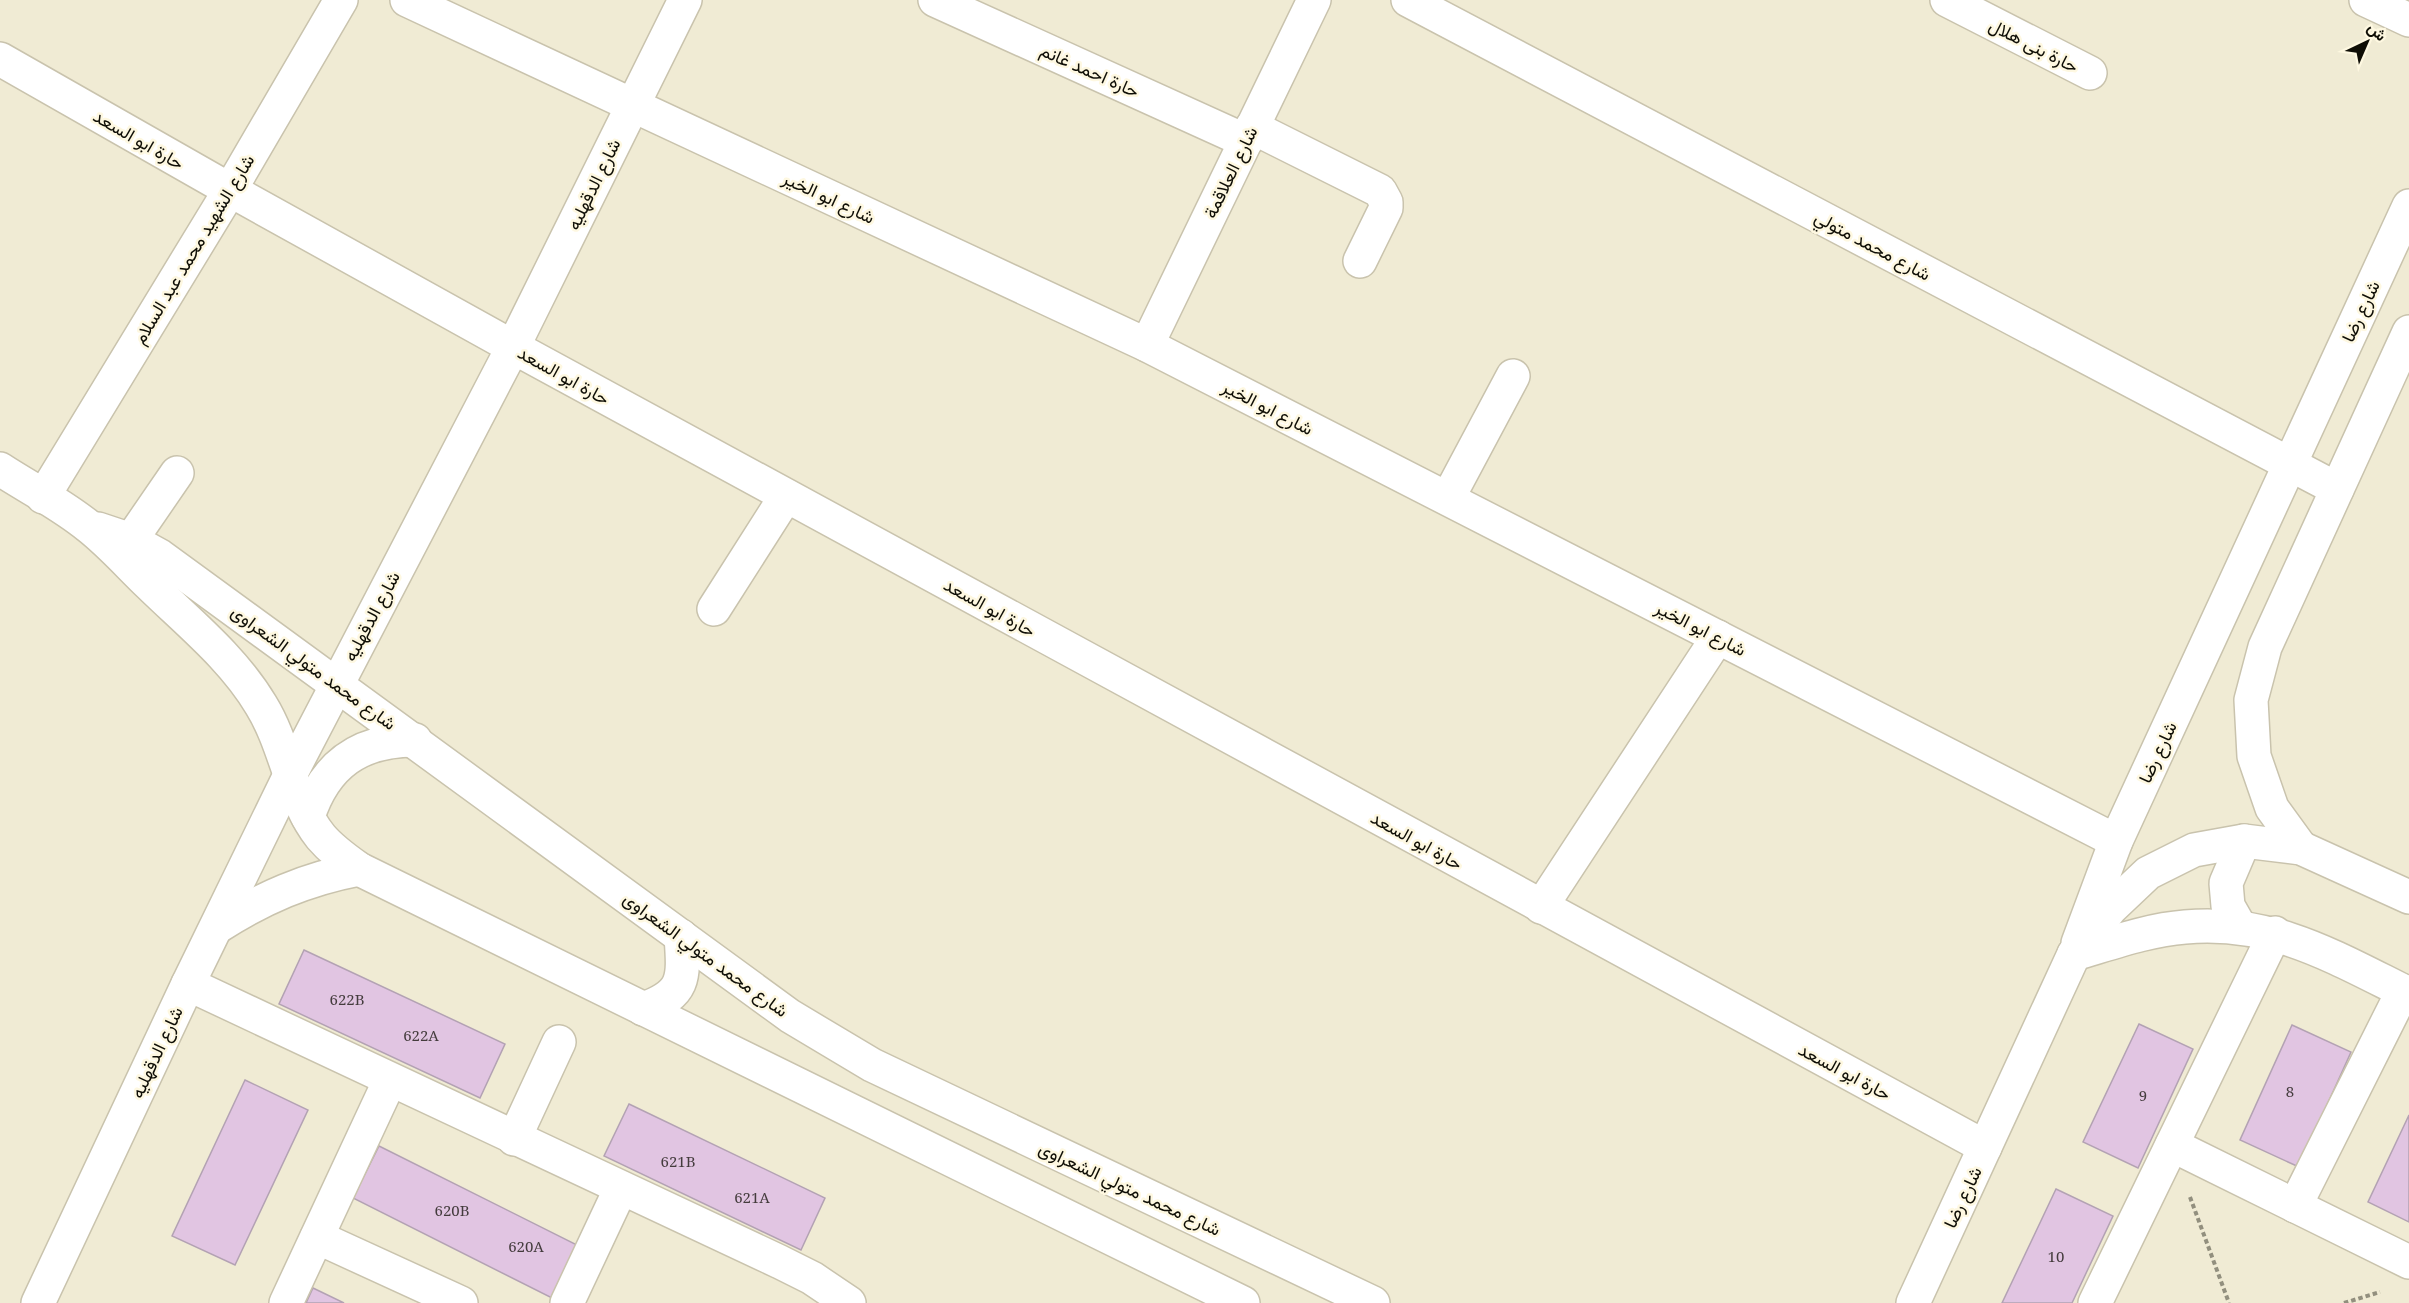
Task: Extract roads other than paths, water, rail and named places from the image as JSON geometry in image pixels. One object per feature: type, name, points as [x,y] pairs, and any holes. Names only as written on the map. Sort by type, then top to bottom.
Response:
[{"type":"street","name":"شارع الشهيد محمد عبد السلام","points":[[43,497],[230,190],[341,0]]},
{"type":"street","name":"شارع ابو الخير","points":[[407,0],[1147,345],[2116,841]]},
{"type":"street","name":"شارع الدقهليه","points":[[38,1303],[188,984],[291,773],[513,347],[685,0]]},
{"type":"street","name":"حارة احمد غانم","points":[[935,0],[1380,191],[1384,196],[1386,208],[1360,261]]},
{"type":"street","name":"شارع العلاقمة","points":[[1147,345],[1314,0]]},
{"type":"street","name":"شارع محمد متولي","points":[[1408,0],[2337,489]]},
{"type":"street","name":"حارة بنى هلال","points":[[1947,0],[2090,73]]},
{"type":"street","points":[[2366,0],[2409,20]]},
{"type":"street","name":"حارة ابو السعد","points":[[0,59],[513,347],[1985,1147]]},
{"type":"street","name":"شارع رضا","points":[[1913,1303],[2074,954],[2116,841],[2409,206]]},
{"type":"street","points":[[2301,848],[2272,808],[2254,756],[2251,700],[2265,647],[2337,489],[2400,377],[2409,332]]},
{"type":"street","points":[[1448,498],[1513,376]]},
{"type":"street","name":"شارع محمد متولي الشعراوى","points":[[0,469],[88,526],[237,672],[261,705],[283,749],[297,795],[308,817],[321,837],[359,869],[1243,1303]]},
{"type":"street","points":[[131,540],[177,473]]},
{"type":"street","points":[[714,609],[786,496]]},
{"type":"street","name":"شارع محمد متولي الشعراوى","points":[[88,526],[131,540],[159,556],[415,740],[790,1016],[872,1065],[1373,1303]]},
{"type":"street","points":[[1541,907],[1718,637]]},
{"type":"street","points":[[308,817],[314,797],[339,764],[375,744],[395,740],[415,740]]},
{"type":"street","points":[[2240,927],[2228,906],[2226,883],[2244,841]]},
{"type":"street","points":[[2074,954],[2110,908],[2148,873],[2194,850],[2244,841],[2301,848],[2409,897]]},
{"type":"street","points":[[217,927],[271,896],[299,884],[359,869]]},
{"type":"street","points":[[2074,954],[2130,938],[2184,927],[2240,927],[2275,933],[2310,945],[2406,993],[2295,1206]]},
{"type":"street","points":[[2095,1303],[2275,933]]},
{"type":"street","points":[[642,1009],[664,1001],[679,984],[683,962],[681,936]]},
{"type":"street","points":[[188,984],[812,1278],[849,1303]]},
{"type":"street","points":[[514,1139],[559,1042]]},
{"type":"street","points":[[286,1303],[390,1080]]},
{"type":"street","points":[[2172,1145],[2409,1262]]},
{"type":"street","points":[[567,1303],[621,1188]]},
{"type":"street","points":[[317,1237],[461,1303]]}]
